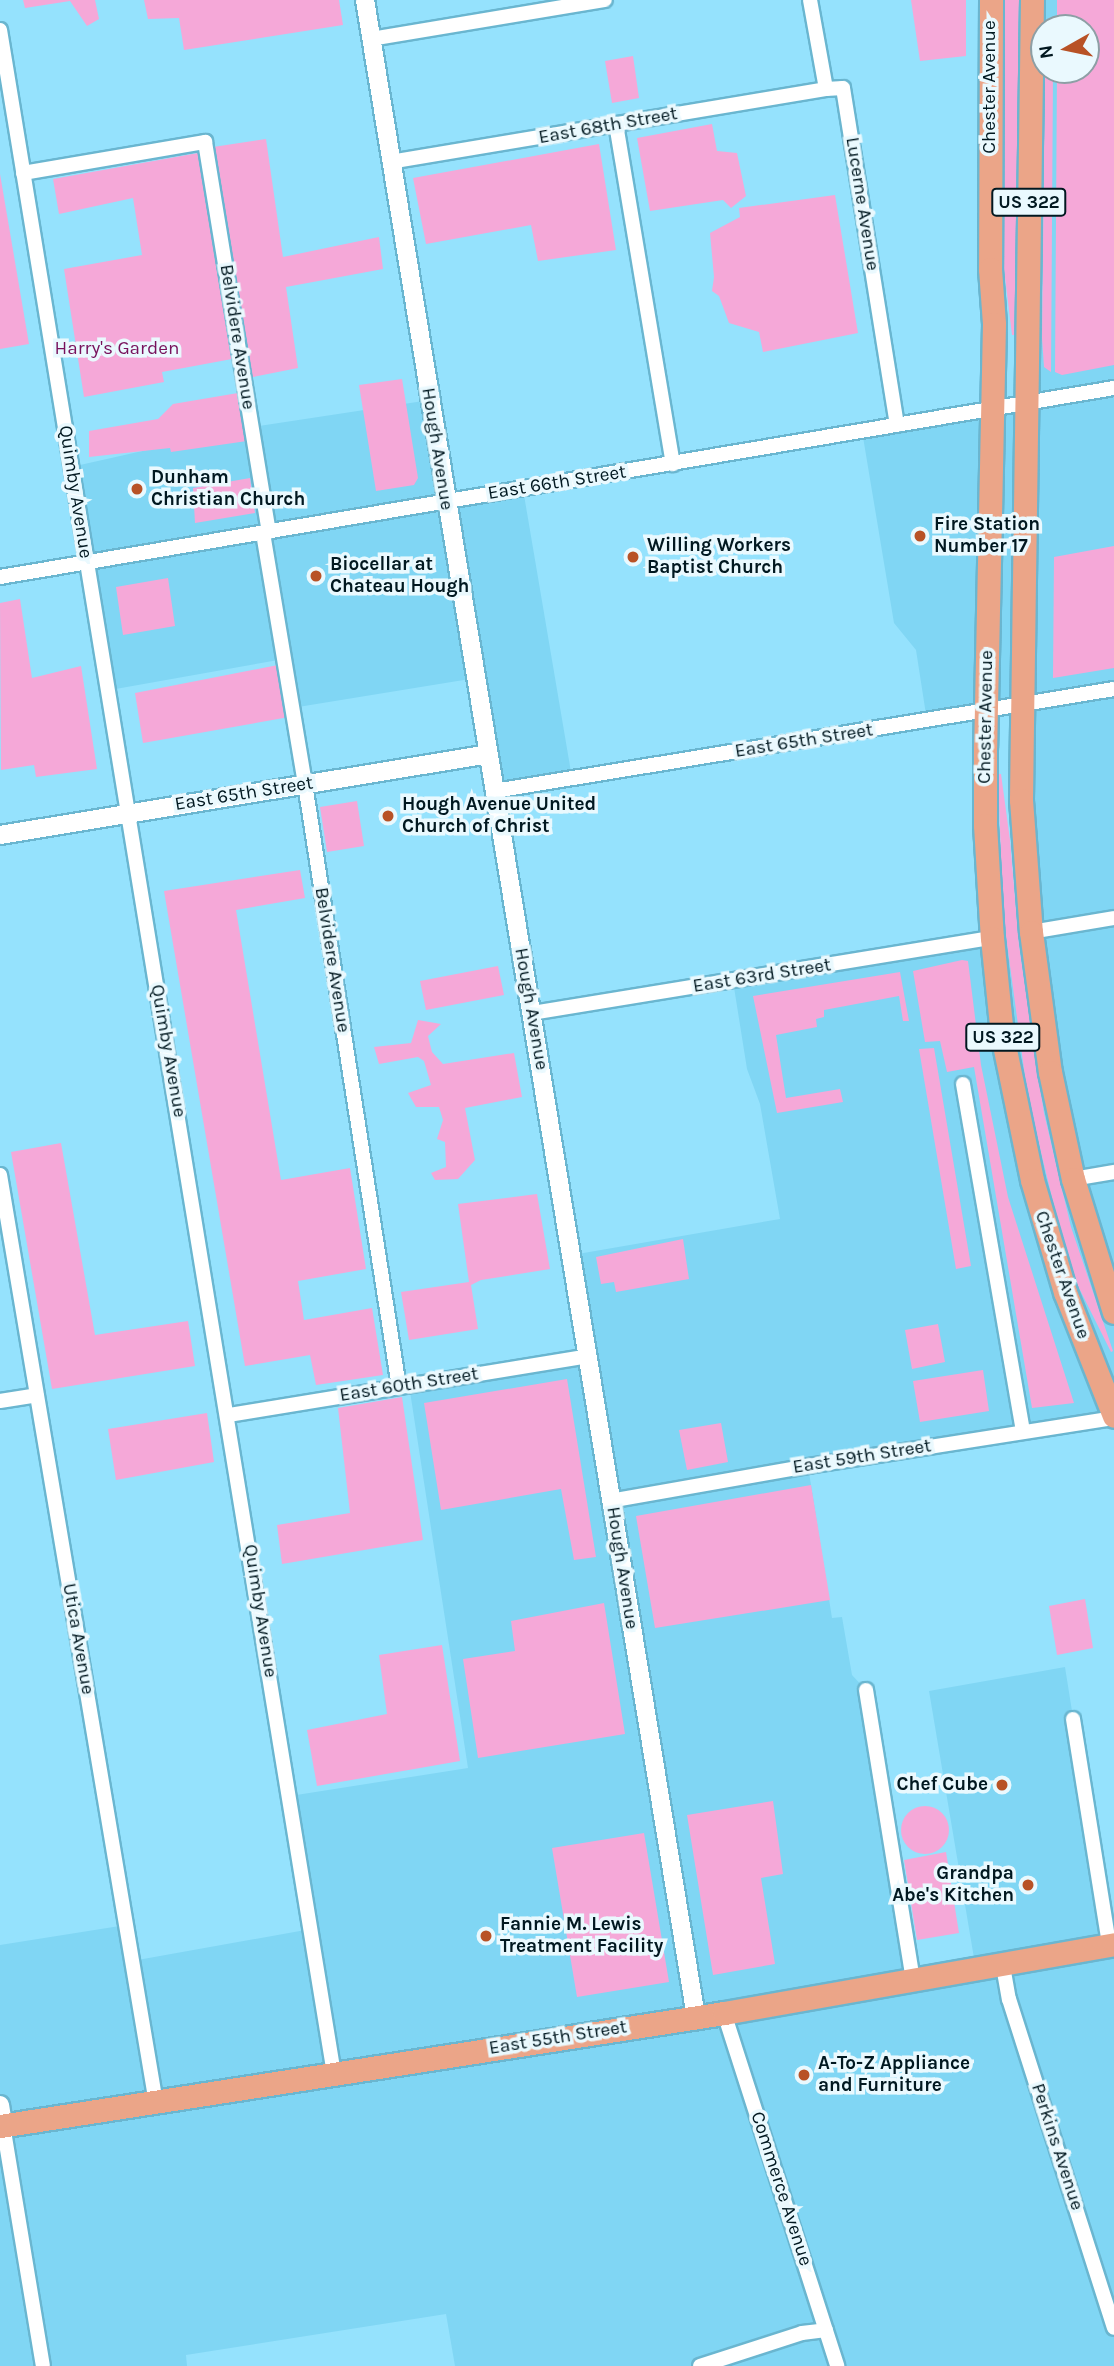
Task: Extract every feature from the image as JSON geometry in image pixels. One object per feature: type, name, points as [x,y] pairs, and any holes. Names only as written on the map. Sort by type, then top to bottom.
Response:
[{"type":"main road","name":"Chester Avenue","points":[[991,0],[990,269],[994,324],[985,825],[992,938],[1002,1035],[1032,1180],[1062,1282],[1114,1417]]},
{"type":"main road","name":"Chester Avenue","points":[[1032,0],[1025,703],[1021,800],[1031,932],[1050,1072],[1073,1179],[1114,1312]]},
{"type":"main road","name":"East 55th Street","points":[[1,2119],[156,2103],[724,2013],[1003,1966],[1112,1944]]},
{"type":"street","name":"Hough Avenue","points":[[365,0],[445,501],[589,1356],[696,2017]]},
{"type":"street","points":[[371,39],[604,0]]},
{"type":"street","points":[[810,0],[826,89]]},
{"type":"street","name":"Quimby Avenue","points":[[0,30],[86,562],[110,690],[127,813],[229,1415],[334,2073]]},
{"type":"street","name":"Lucerne Avenue","points":[[826,89],[843,88],[897,425]]},
{"type":"street","name":"East 68th Street","points":[[390,162],[826,89]]},
{"type":"street","points":[[616,124],[673,464]]},
{"type":"street","name":"Belvidere Avenue","points":[[23,173],[205,142],[398,1387]]},
{"type":"street","name":"East 66th Street","points":[[0,577],[1114,388]]},
{"type":"street","name":"East 65th Street","points":[[494,791],[1114,689]]},
{"type":"street","name":"East 65th Street","points":[[0,835],[488,754]]},
{"type":"street","points":[[1031,932],[1114,918]]},
{"type":"street","name":"East 63rd Street","points":[[532,1013],[992,938]]},
{"type":"street","points":[[963,1084],[1023,1431]]},
{"type":"street","points":[[1073,1179],[1114,1172]]},
{"type":"street","name":"Utica Avenue","points":[[0,1175],[156,2103]]},
{"type":"street","name":"East 60th Street","points":[[229,1415],[589,1356]]},
{"type":"street","points":[[0,1401],[37,1395]]},
{"type":"street","name":"East 59th Street","points":[[611,1501],[1114,1417]]},
{"type":"street","points":[[866,1690],[913,1981]]},
{"type":"street","points":[[1073,1719],[1112,1944]]},
{"type":"street","name":"Perkins Avenue","points":[[1003,1966],[1009,1999],[1114,2328]]},
{"type":"street","name":"Commerce Avenue","points":[[724,2013],[837,2366]]},
{"type":"street","points":[[1,2119],[43,2366]]},
{"type":"street","points":[[700,2366],[802,2333],[826,2330]]},
{"type":"shaded area","points":[[1032,0],[1114,0],[1114,1418],[808,1466],[832,1618],[842,1617],[852,1675],[866,1690],[913,1981],[976,1970],[929,1691],[1065,1667],[1109,1944],[1114,1944],[1114,2366],[455,2366],[446,2314],[186,2355],[187,2366],[0,2366],[0,1945],[126,1925],[132,1961],[311,1929],[290,1796],[468,1768],[409,1385],[588,1356],[572,1255],[780,1219],[760,1104],[747,1069],[733,981],[1031,931],[1025,703],[927,721],[916,650],[894,623],[862,431],[1027,404],[1031,84],[1100,84],[1100,14],[1032,14]]},
{"type":"shaded area","points":[[430,400],[445,501],[523,489],[572,778],[494,791],[476,678],[292,708],[284,659],[110,690],[71,467],[245,428]]},
{"type":"green space","points":[[23,0],[95,0],[99,19],[87,26],[70,1],[25,8]]},
{"type":"green space","points":[[144,0],[339,0],[343,25],[184,50],[179,18],[148,19]]},
{"type":"green space","points":[[911,0],[966,0],[966,56],[920,61]]},
{"type":"green space","points":[[1005,0],[1019,0],[1015,335],[1012,335],[1003,261]]},
{"type":"green space","points":[[1057,0],[1114,0],[1114,365],[1062,375],[1055,372],[1057,84],[1100,84],[1100,14],[1057,14]]},
{"type":"green space","points":[[633,56],[639,98],[612,103],[605,61]]},
{"type":"green space","points":[[1045,84],[1053,84],[1051,372],[1044,367]]},
{"type":"green space","points":[[712,124],[717,151],[737,153],[746,196],[731,208],[723,200],[650,211],[637,138]]},
{"type":"green space","points":[[266,139],[283,257],[379,237],[383,269],[286,287],[298,368],[248,378],[213,147]]},
{"type":"green space","points":[[599,144],[616,250],[538,261],[531,225],[426,244],[413,178]]},
{"type":"green space","name":"Harry's Garden","points":[[198,153],[232,359],[162,372],[164,382],[84,397],[64,269],[142,255],[133,198],[59,214],[53,179]]},
{"type":"green space","points":[[0,174],[29,344],[0,349]]},
{"type":"green space","points":[[835,195],[858,333],[763,352],[759,332],[729,323],[719,296],[712,291],[714,277],[710,233],[740,217],[739,208]]},
{"type":"green space","points":[[402,379],[418,478],[414,485],[376,491],[359,385]]},
{"type":"green space","points":[[238,393],[247,441],[171,452],[170,448],[89,457],[89,431],[158,419],[173,404]]},
{"type":"green space","points":[[250,478],[255,513],[195,523],[193,488]]},
{"type":"green space","points":[[1114,546],[1114,668],[1053,678],[1054,557]]},
{"type":"green space","points":[[168,578],[175,626],[123,635],[116,587]]},
{"type":"green space","points":[[20,599],[32,678],[81,666],[97,769],[36,777],[34,765],[1,770],[0,603]]},
{"type":"green space","points":[[278,665],[289,717],[143,743],[135,693]]},
{"type":"green space","points":[[998,774],[1001,774],[1010,840],[1019,945],[1044,1113],[1071,1227],[1113,1351],[1111,1352],[1076,1282],[1066,1255],[1028,1099],[1003,914]]},
{"type":"green space","points":[[357,801],[364,846],[327,852],[320,807]]},
{"type":"green space","points":[[300,870],[305,898],[236,910],[281,1180],[350,1168],[366,1269],[298,1281],[304,1320],[372,1308],[383,1375],[316,1385],[310,1355],[245,1366],[164,891]]},
{"type":"green space","points":[[968,961],[981,1065],[1008,1197],[1074,1403],[1032,1408],[974,1067],[947,1072],[940,1041],[925,1042],[913,971]]},
{"type":"green space","points":[[498,966],[504,995],[426,1010],[420,981]]},
{"type":"green space","points":[[900,972],[909,1021],[903,1021],[899,996],[824,1010],[824,1017],[816,1019],[817,1027],[776,1035],[786,1098],[840,1089],[843,1102],[777,1113],[753,996]]},
{"type":"green space","points":[[418,1020],[441,1024],[428,1036],[432,1052],[443,1064],[514,1053],[522,1097],[465,1108],[475,1160],[458,1179],[435,1180],[431,1173],[446,1167],[445,1142],[437,1139],[443,1120],[439,1107],[416,1107],[408,1093],[431,1085],[424,1061],[418,1057],[379,1064],[374,1047],[411,1043]]},
{"type":"green space","points":[[934,1048],[971,1266],[956,1269],[919,1049]]},
{"type":"green space","points":[[61,1143],[95,1335],[188,1321],[195,1366],[52,1389],[11,1152]]},
{"type":"green space","points":[[537,1194],[550,1269],[481,1280],[471,1285],[478,1329],[409,1340],[401,1292],[469,1282],[458,1204]]},
{"type":"green space","points":[[683,1239],[689,1279],[616,1292],[614,1282],[601,1284],[596,1257]]},
{"type":"green space","points":[[938,1324],[945,1362],[912,1369],[905,1330]]},
{"type":"green space","points":[[983,1370],[989,1411],[920,1422],[913,1381]]},
{"type":"green space","points":[[567,1379],[596,1557],[574,1560],[561,1489],[441,1510],[424,1403]]},
{"type":"green space","points":[[402,1397],[423,1540],[282,1564],[277,1525],[350,1513],[338,1408]]},
{"type":"green space","points":[[207,1413],[214,1462],[116,1480],[108,1429]]},
{"type":"green space","points":[[721,1423],[728,1462],[687,1470],[679,1430]]},
{"type":"green space","points":[[811,1485],[830,1600],[655,1628],[636,1516]]},
{"type":"green space","points":[[1085,1599],[1093,1648],[1057,1655],[1049,1606]]},
{"type":"green space","points":[[604,1603],[625,1734],[478,1758],[463,1659],[515,1651],[511,1621]]},
{"type":"green space","points":[[442,1645],[460,1761],[317,1786],[307,1730],[387,1714],[379,1655]]},
{"type":"green space","points":[[773,1801],[783,1874],[761,1878],[775,1964],[713,1975],[687,1815]]},
{"type":"green space","points":[[925,1806],[942,1813],[949,1830],[942,1847],[925,1854],[908,1847],[901,1830],[908,1813]]},
{"type":"green space","points":[[644,1833],[669,1982],[577,1997],[552,1848]]},
{"type":"green space","points":[[946,1852],[959,1933],[917,1940],[904,1860]]},
{"type":"place","name":"Dunham Christian Church","points":[[137,489]]},
{"type":"place","name":"Fire Station Number 17","points":[[920,536]]},
{"type":"place","name":"Willing Workers Baptist Church","points":[[633,557]]},
{"type":"place","name":"Biocellar at Chateau Hough","points":[[316,576]]},
{"type":"place","name":"Hough Avenue United Church of Christ","points":[[388,816]]},
{"type":"place","name":"Chef Cube","points":[[1002,1785]]},
{"type":"place","name":"Grandpa Abe's Kitchen","points":[[1028,1885]]},
{"type":"place","name":"Fannie M. Lewis Treatment Facility","points":[[486,1936]]},
{"type":"place","name":"A-To-Z Appliance and Furniture","points":[[804,2075]]}]
